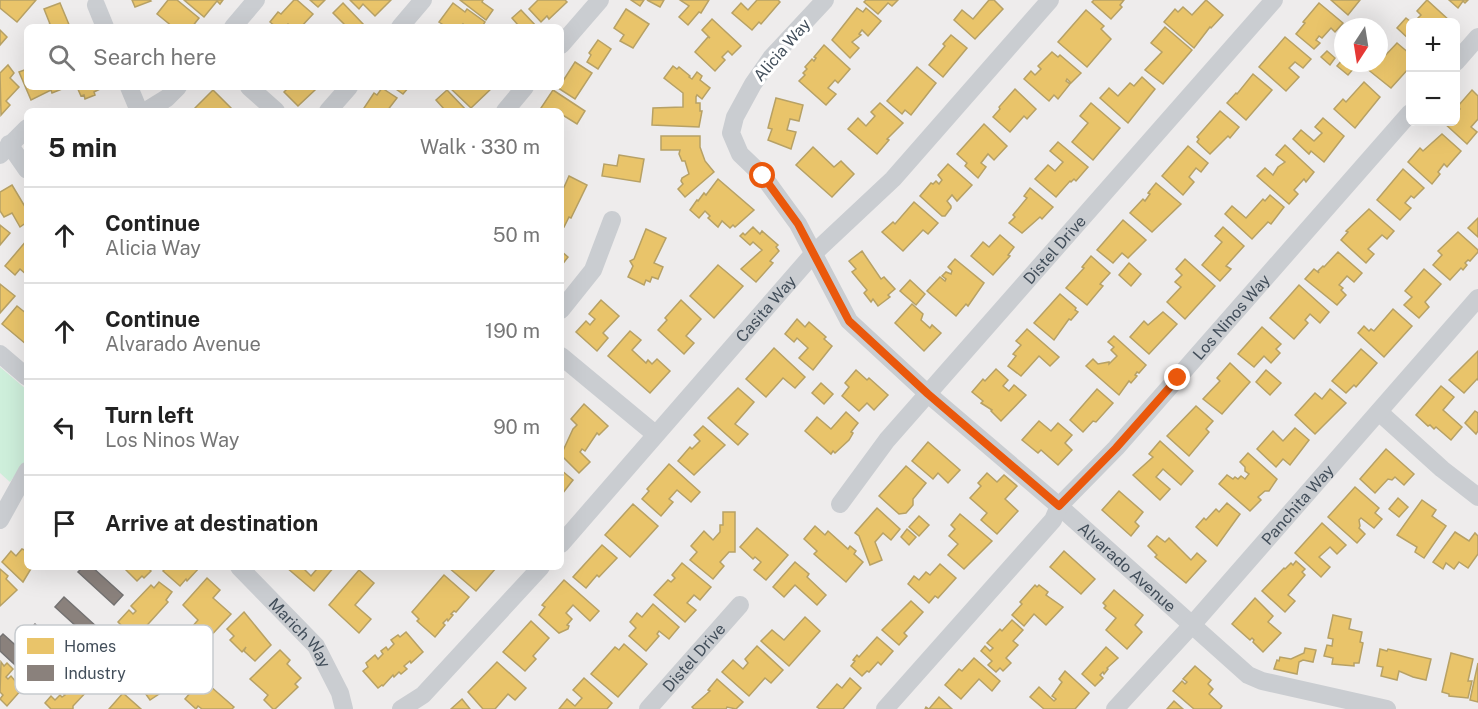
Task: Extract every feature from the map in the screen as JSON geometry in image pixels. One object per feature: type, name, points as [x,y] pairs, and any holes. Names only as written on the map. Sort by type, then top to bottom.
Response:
[{"type":"street","points":[[236,24],[256,0]]},
{"type":"street","points":[[403,24],[423,0]]},
{"type":"street","points":[[564,42],[600,0]]},
{"type":"street","name":"Alicia Way","points":[[814,253],[780,197],[763,176],[740,154],[731,134],[735,117],[753,84],[771,58],[825,0]]},
{"type":"street","name":"Casita Way","points":[[564,541],[814,253],[893,179],[1050,0]]},
{"type":"street","name":"Distel Drive","points":[[840,504],[887,440],[1274,0]]},
{"type":"street","points":[[96,5],[104,24]]},
{"type":"street","points":[[1460,57],[1478,37]]},
{"type":"street","points":[[130,90],[138,108]]},
{"type":"street","points":[[151,108],[175,90]]},
{"type":"street","points":[[252,90],[273,108]]},
{"type":"street","points":[[331,108],[346,90]]},
{"type":"street","points":[[508,108],[522,90]]},
{"type":"street","name":"Los Ninos Way","points":[[885,709],[1053,520],[1059,506],[1116,448],[1406,118]]},
{"type":"street","points":[[24,131],[4,149],[24,167]]},
{"type":"street","points":[[564,306],[593,270],[612,220]]},
{"type":"street","name":"Alvarado Avenue","points":[[814,253],[849,321],[928,394],[1254,678],[1387,709]]},
{"type":"street","name":"Panchita Way","points":[[1115,709],[1192,625],[1478,298]]},
{"type":"street","points":[[0,354],[24,374]]},
{"type":"street","points":[[564,359],[655,435]]},
{"type":"street","points":[[1378,412],[1442,469],[1478,496]]},
{"type":"street","points":[[0,520],[24,476]]},
{"type":"street","name":"Marich Way","points":[[242,570],[316,646],[340,693],[344,709]]},
{"type":"street","points":[[401,709],[423,695],[538,570]]},
{"type":"street","name":"Distel Drive","points":[[648,709],[740,605]]},
{"type":"green space","points":[[0,367],[24,387],[24,463],[10,482],[0,473]]},
{"type":"building: Homes","points":[[0,0],[36,0],[17,22],[0,8]]},
{"type":"building: Homes","points":[[132,0],[150,0],[151,1],[135,7]]},
{"type":"building: Homes","points":[[168,0],[177,0],[199,18],[194,24],[169,24],[157,14]]},
{"type":"building: Homes","points":[[184,0],[223,0],[220,4],[217,1],[204,17]]},
{"type":"building: Homes","points":[[294,0],[297,0],[313,14],[304,24],[272,24],[270,22],[278,12],[281,14]]},
{"type":"building: Homes","points":[[310,0],[325,0],[318,7]]},
{"type":"building: Homes","points":[[350,0],[391,0],[375,16],[363,4],[359,9]]},
{"type":"building: Homes","points":[[460,0],[483,0],[482,2],[493,10],[486,20]]},
{"type":"building: Homes","points":[[538,0],[565,0],[567,2],[549,19],[547,16],[541,22],[529,9]]},
{"type":"building: Homes","points":[[631,0],[644,0],[640,6]]},
{"type":"building: Homes","points":[[647,0],[664,0],[660,7]]},
{"type":"building: Homes","points":[[680,0],[709,0],[701,13],[699,12],[688,25],[679,17],[689,6]]},
{"type":"building: Homes","points":[[757,0],[778,0],[780,2],[761,24],[759,22],[752,30],[732,13],[741,3],[748,10]]},
{"type":"building: Homes","points":[[866,0],[898,0],[892,6],[888,3],[878,14],[864,2]]},
{"type":"building: Homes","points":[[989,0],[994,0],[1003,9],[975,39],[954,20],[962,10],[973,19]]},
{"type":"building: Homes","points":[[1094,0],[1124,0],[1120,5],[1122,7],[1111,19],[1092,2]]},
{"type":"building: Homes","points":[[1206,0],[1223,15],[1210,27],[1194,48],[1164,22],[1175,9],[1178,12],[1183,7],[1192,15]]},
{"type":"building: Homes","points":[[1331,0],[1360,0],[1348,15]]},
{"type":"building: Homes","points":[[1427,0],[1447,18],[1418,18],[1421,15],[1417,11]]},
{"type":"building: Homes","points":[[1449,0],[1468,0],[1465,3],[1463,1],[1458,8]]},
{"type":"building: Homes","points":[[60,3],[69,24],[50,24],[44,9]]},
{"type":"building: Homes","points":[[343,3],[363,24],[344,24],[333,13]]},
{"type":"building: Homes","points":[[453,3],[465,12],[467,9],[485,22],[484,24],[442,24],[439,22]]},
{"type":"building: Homes","points":[[1319,3],[1337,18],[1334,18],[1334,31],[1331,28],[1322,38],[1319,36],[1316,40],[1320,43],[1314,49],[1296,34],[1305,23],[1303,22]]},
{"type":"building: Homes","points":[[857,8],[863,12],[866,8],[881,21],[868,36],[862,30],[859,34],[861,35],[852,42],[859,48],[850,58],[832,40]]},
{"type":"building: Homes","points":[[626,9],[649,24],[633,48],[620,41],[624,35],[614,28]]},
{"type":"building: Homes","points":[[521,10],[534,24],[517,24],[512,18]]},
{"type":"building: Homes","points":[[1086,10],[1104,26],[1101,29],[1111,39],[1087,67],[1058,42]]},
{"type":"building: Homes","points":[[1406,18],[1406,36],[1397,28]]},
{"type":"building: Homes","points":[[712,19],[741,46],[732,55],[728,51],[722,57],[725,60],[715,71],[695,52],[708,37],[710,38],[702,30]]},
{"type":"building: Homes","points":[[1165,27],[1192,50],[1163,84],[1145,70],[1162,52],[1151,43]]},
{"type":"building: Homes","points":[[0,30],[7,37],[0,45]]},
{"type":"building: Homes","points":[[951,35],[967,48],[943,77],[929,65]]},
{"type":"building: Homes","points":[[1285,37],[1311,59],[1303,68],[1295,62],[1289,68],[1299,77],[1286,91],[1259,67]]},
{"type":"building: Homes","points":[[598,40],[611,49],[598,69],[587,62],[591,55],[589,53]]},
{"type":"building: Homes","points":[[1397,43],[1406,51],[1406,71],[1391,88],[1371,72],[1388,72],[1388,53]]},
{"type":"building: Homes","points":[[824,45],[850,69],[838,83],[835,80],[828,88],[836,94],[826,105],[799,81],[805,75],[803,73],[807,69],[805,67],[812,59],[814,61],[816,58],[814,57]]},
{"type":"building: Homes","points":[[1327,51],[1334,59],[1330,65],[1321,57]]},
{"type":"building: Homes","points":[[1052,52],[1058,57],[1060,55],[1081,73],[1071,83],[1067,79],[1066,81],[1070,84],[1058,99],[1054,95],[1049,101],[1024,79],[1031,71],[1035,75],[1041,69],[1038,66]]},
{"type":"building: Homes","points":[[575,62],[592,73],[575,99],[561,90],[564,90],[564,79]]},
{"type":"building: Homes","points":[[8,65],[14,73],[10,78],[19,87],[6,101],[10,105],[1,115],[0,73]]},
{"type":"building: Homes","points":[[673,66],[677,69],[679,67],[692,79],[697,72],[702,76],[700,80],[710,88],[702,99],[697,95],[696,97],[696,103],[700,103],[700,111],[702,111],[699,127],[652,125],[653,108],[683,107],[683,93],[664,78]]},
{"type":"building: Homes","points":[[917,67],[936,83],[911,115],[905,110],[902,114],[887,101]]},
{"type":"building: Homes","points":[[24,70],[24,84],[19,72]]},
{"type":"building: Homes","points":[[1253,74],[1272,90],[1246,120],[1227,103]]},
{"type":"building: Homes","points":[[1142,77],[1155,89],[1128,123],[1100,98],[1109,88],[1118,96],[1130,83],[1134,86]]},
{"type":"building: Homes","points":[[1364,82],[1380,97],[1355,128],[1334,109],[1343,99],[1346,102]]},
{"type":"building: Homes","points":[[1015,89],[1036,109],[1027,119],[1024,116],[1010,132],[993,117]]},
{"type":"building: Homes","points":[[27,90],[51,90],[31,100]]},
{"type":"building: Homes","points":[[78,90],[98,90],[94,92],[95,95],[85,99],[84,95],[81,96]]},
{"type":"building: Homes","points":[[213,90],[231,108],[195,108]]},
{"type":"building: Homes","points":[[286,90],[315,90],[298,106],[284,92]]},
{"type":"building: Homes","points":[[381,90],[385,90],[397,98],[389,108],[364,108],[374,93],[377,95]]},
{"type":"building: Homes","points":[[447,90],[464,108],[443,108],[436,100]]},
{"type":"building: Homes","points":[[452,90],[490,90],[471,108]]},
{"type":"building: Homes","points":[[553,90],[585,111],[577,124],[564,116],[564,108],[541,108]]},
{"type":"building: Homes","points":[[1472,90],[1478,96],[1478,119],[1471,127],[1477,132],[1467,144],[1447,126],[1460,126],[1460,104]]},
{"type":"building: Homes","points":[[776,98],[803,105],[799,121],[790,119],[787,130],[796,132],[791,149],[768,140],[772,129],[768,128]]},
{"type":"building: Homes","points":[[880,103],[903,123],[887,139],[889,140],[877,154],[848,129],[858,118],[866,126],[875,116],[871,112]]},
{"type":"building: Homes","points":[[1091,103],[1120,128],[1093,160],[1072,142],[1088,123],[1080,116]]},
{"type":"building: Homes","points":[[1220,111],[1239,127],[1230,138],[1228,136],[1210,154],[1197,142],[1199,139],[1197,137]]},
{"type":"building: Homes","points":[[1323,118],[1344,136],[1324,162],[1311,151],[1309,154],[1293,139],[1301,130],[1314,141],[1322,133],[1315,127]]},
{"type":"building: Homes","points":[[984,124],[1007,146],[994,160],[988,154],[981,163],[986,167],[978,178],[965,166],[967,163],[957,154]]},
{"type":"building: Homes","points":[[1442,134],[1461,151],[1447,167],[1444,164],[1432,184],[1408,162],[1420,148],[1423,151]]},
{"type":"building: Homes","points":[[661,136],[700,136],[700,147],[705,161],[714,172],[685,197],[678,189],[683,184],[682,178],[689,174],[685,161],[682,161],[680,150],[661,150]]},
{"type":"building: Homes","points":[[1058,142],[1088,167],[1076,181],[1074,179],[1070,181],[1056,197],[1035,179],[1048,165],[1055,171],[1063,162],[1050,151]]},
{"type":"building: Homes","points":[[1285,145],[1314,172],[1306,182],[1304,179],[1294,190],[1298,194],[1289,204],[1257,176],[1265,168],[1273,175],[1285,162],[1276,155]]},
{"type":"building: Homes","points":[[1188,146],[1208,163],[1201,172],[1196,168],[1189,177],[1194,182],[1183,195],[1162,176]]},
{"type":"building: Homes","points":[[813,147],[834,167],[841,161],[854,174],[832,197],[796,165]]},
{"type":"building: Homes","points":[[619,155],[644,159],[640,182],[602,176],[604,164],[617,166]]},
{"type":"building: Homes","points":[[948,164],[972,185],[957,201],[952,195],[947,201],[951,208],[945,216],[942,216],[920,196],[931,183],[936,181],[939,184],[942,180],[938,175]]},
{"type":"building: Homes","points":[[1403,169],[1424,188],[1405,203],[1411,208],[1400,220],[1377,200]]},
{"type":"building: Homes","points":[[569,176],[587,185],[571,218],[569,217],[564,227],[564,187]]},
{"type":"building: Homes","points":[[718,179],[754,210],[735,227],[733,225],[730,228],[722,221],[718,227],[708,218],[710,216],[705,211],[699,218],[690,210],[704,193],[706,195]]},
{"type":"building: Homes","points":[[1156,183],[1181,204],[1152,232],[1130,213],[1143,199],[1145,201]]},
{"type":"building: Homes","points":[[12,185],[24,205],[24,224],[20,227],[12,213],[4,217],[0,211],[0,192]]},
{"type":"building: Homes","points":[[1030,188],[1053,207],[1042,219],[1040,217],[1022,233],[1009,223],[1027,198],[1024,196]]},
{"type":"building: Homes","points":[[1270,195],[1284,207],[1271,224],[1268,222],[1252,239],[1225,214],[1232,206],[1246,218],[1263,199],[1265,201]]},
{"type":"building: Homes","points":[[914,202],[938,223],[928,234],[923,230],[903,251],[882,232],[893,222],[895,224]]},
{"type":"building: Homes","points":[[1369,209],[1394,231],[1387,239],[1382,235],[1368,249],[1374,254],[1366,263],[1341,240],[1348,232],[1346,231]]},
{"type":"building: Homes","points":[[1478,218],[1478,237],[1468,228]]},
{"type":"building: Homes","points":[[1123,220],[1146,240],[1128,258],[1122,253],[1113,263],[1097,250]]},
{"type":"building: Homes","points":[[0,225],[10,233],[0,245]]},
{"type":"building: Homes","points":[[753,227],[760,234],[762,231],[778,245],[776,247],[779,251],[770,261],[773,263],[756,282],[741,269],[762,250],[753,242],[750,245],[740,236],[743,233],[745,235]]},
{"type":"building: Homes","points":[[1223,227],[1244,246],[1226,266],[1231,269],[1220,281],[1202,265],[1222,242],[1215,236]]},
{"type":"building: Homes","points":[[646,229],[666,238],[654,263],[663,267],[658,279],[652,277],[650,282],[646,280],[644,285],[628,277],[633,266],[630,261],[634,259]]},
{"type":"building: Homes","points":[[1458,232],[1478,252],[1465,263],[1467,265],[1463,270],[1461,268],[1450,280],[1433,265],[1442,255],[1438,251]]},
{"type":"building: Homes","points":[[1000,235],[1014,247],[1008,255],[1010,256],[993,275],[971,256],[983,242],[989,247]]},
{"type":"building: Homes","points":[[24,244],[24,272],[20,269],[15,275],[5,266]]},
{"type":"building: Homes","points":[[862,251],[881,279],[884,277],[895,289],[888,295],[890,297],[878,306],[873,299],[871,302],[864,293],[867,290],[852,272],[856,269],[849,261]]},
{"type":"building: Homes","points":[[1338,252],[1362,273],[1354,282],[1347,276],[1339,285],[1346,295],[1337,305],[1305,279],[1314,269],[1319,273],[1318,271]]},
{"type":"building: Homes","points":[[1091,256],[1110,273],[1100,284],[1103,286],[1087,305],[1066,288],[1084,268],[1082,267]]},
{"type":"building: Homes","points":[[955,259],[984,283],[968,306],[966,304],[956,316],[927,291],[940,277],[945,281],[946,279],[942,276],[946,272],[951,274],[952,271],[948,267]]},
{"type":"building: Homes","points":[[1185,259],[1215,286],[1185,319],[1167,302],[1181,287],[1175,282],[1182,275],[1176,269]]},
{"type":"building: Homes","points":[[1129,263],[1141,274],[1131,286],[1119,275]]},
{"type":"building: Homes","points":[[718,265],[743,286],[714,318],[690,296]]},
{"type":"building: Homes","points":[[1424,269],[1441,284],[1425,302],[1429,307],[1419,318],[1404,305],[1412,297],[1405,291]]},
{"type":"building: Homes","points":[[910,280],[925,294],[916,305],[900,291]]},
{"type":"building: Homes","points":[[0,284],[15,296],[0,313]]},
{"type":"building: Homes","points":[[1299,285],[1329,312],[1320,323],[1310,314],[1305,320],[1308,323],[1294,339],[1270,318]]},
{"type":"building: Homes","points":[[1060,294],[1078,312],[1071,320],[1069,319],[1054,340],[1034,323]]},
{"type":"building: Homes","points":[[601,300],[619,316],[603,333],[608,338],[597,351],[576,332],[586,321],[590,325],[595,319],[589,314]]},
{"type":"building: Homes","points":[[681,300],[701,319],[686,336],[694,343],[684,354],[658,330]]},
{"type":"building: Homes","points":[[912,304],[923,314],[921,320],[930,328],[932,325],[941,333],[924,351],[895,323]]},
{"type":"building: Homes","points":[[17,306],[24,312],[24,342],[2,324]]},
{"type":"building: Homes","points":[[1393,309],[1412,326],[1384,357],[1358,333],[1364,326],[1369,331],[1371,329],[1374,331]]},
{"type":"building: Homes","points":[[1163,312],[1177,324],[1149,354],[1130,337],[1144,321],[1148,325]]},
{"type":"building: Homes","points":[[797,319],[805,327],[809,322],[826,337],[824,339],[832,346],[813,370],[799,358],[808,348],[797,338],[794,342],[785,334]]},
{"type":"building: Homes","points":[[1262,327],[1281,344],[1276,349],[1280,353],[1271,363],[1264,356],[1254,367],[1238,354]]},
{"type":"building: Homes","points":[[1027,329],[1059,357],[1050,366],[1039,356],[1021,376],[1008,366],[1016,356],[1013,354],[1021,345],[1016,341]]},
{"type":"building: Homes","points":[[630,331],[641,340],[632,350],[646,363],[648,360],[652,364],[657,359],[670,371],[650,393],[608,356]]},
{"type":"building: Homes","points":[[1114,336],[1146,365],[1139,373],[1137,372],[1135,375],[1137,376],[1131,383],[1129,381],[1119,395],[1086,366],[1093,359],[1098,364],[1109,362],[1109,364],[1117,356],[1111,350],[1114,347],[1108,342]]},
{"type":"building: Homes","points":[[774,348],[805,377],[795,388],[783,378],[766,397],[746,379]]},
{"type":"building: Homes","points":[[1361,349],[1377,363],[1356,387],[1354,385],[1346,393],[1332,381]]},
{"type":"building: Homes","points":[[1478,351],[1478,380],[1464,393],[1449,380]]},
{"type":"building: Homes","points":[[1230,363],[1250,382],[1222,414],[1203,399],[1220,381],[1217,378]]},
{"type":"building: Homes","points":[[996,369],[1008,380],[1003,386],[1009,391],[1014,385],[1026,395],[1001,421],[972,392]]},
{"type":"building: Homes","points":[[856,370],[888,395],[874,410],[867,403],[859,411],[842,396],[849,387],[845,383]]},
{"type":"building: Homes","points":[[1266,370],[1281,383],[1270,395],[1256,382]]},
{"type":"building: Homes","points":[[821,383],[833,394],[824,404],[812,393]]},
{"type":"building: Homes","points":[[1441,386],[1454,397],[1443,410],[1462,427],[1451,440],[1436,427],[1434,429],[1428,426],[1416,415]]},
{"type":"building: Homes","points":[[738,388],[754,402],[735,424],[748,434],[738,445],[708,418]]},
{"type":"building: Homes","points":[[1097,389],[1113,403],[1096,422],[1093,421],[1083,432],[1070,420]]},
{"type":"building: Homes","points":[[1330,389],[1346,403],[1315,434],[1295,415],[1315,393],[1322,399]]},
{"type":"building: Homes","points":[[584,404],[608,426],[599,435],[597,433],[585,451],[582,449],[580,452],[590,462],[579,473],[564,458],[564,448],[577,425],[571,419]]},
{"type":"building: Homes","points":[[1196,406],[1213,421],[1206,429],[1209,432],[1189,456],[1167,436]]},
{"type":"building: Homes","points":[[1475,411],[1478,413],[1476,434],[1465,423]]},
{"type":"building: Homes","points":[[846,412],[858,423],[851,432],[853,433],[849,440],[835,453],[833,451],[831,454],[805,431],[817,417],[831,429]]},
{"type":"building: Homes","points":[[1039,421],[1051,431],[1058,423],[1072,435],[1065,443],[1072,450],[1058,465],[1041,450],[1038,453],[1022,440]]},
{"type":"building: Homes","points":[[703,426],[725,445],[694,475],[678,461],[690,447],[692,449],[700,441],[694,435]]},
{"type":"building: Homes","points":[[1295,428],[1309,440],[1290,465],[1283,459],[1276,467],[1257,449],[1273,431],[1283,441]]},
{"type":"building: Homes","points":[[1160,441],[1193,471],[1181,485],[1163,469],[1156,477],[1170,489],[1160,500],[1133,475],[1153,457],[1149,454]]},
{"type":"building: Homes","points":[[928,442],[960,470],[948,483],[938,473],[933,479],[912,461]]},
{"type":"building: Homes","points":[[1386,449],[1414,474],[1404,485],[1395,477],[1392,480],[1388,479],[1375,493],[1360,479]]},
{"type":"building: Homes","points":[[1248,453],[1277,479],[1269,491],[1265,491],[1258,497],[1261,500],[1250,511],[1219,484],[1227,475],[1233,479],[1241,476],[1245,479],[1249,474],[1240,462]]},
{"type":"building: Homes","points":[[669,464],[700,492],[691,502],[677,490],[669,499],[673,502],[661,516],[642,499],[649,491],[647,489]]},
{"type":"building: Homes","points":[[906,466],[926,483],[913,499],[913,505],[906,513],[899,514],[879,496]]},
{"type":"building: Homes","points":[[564,472],[573,480],[564,491]]},
{"type":"building: Homes","points":[[987,473],[997,482],[1004,475],[1017,486],[1005,499],[1018,511],[997,534],[981,520],[987,513],[970,498],[981,486],[978,483]]},
{"type":"building: Homes","points":[[1355,487],[1379,508],[1375,513],[1382,519],[1374,528],[1361,518],[1359,528],[1365,534],[1357,543],[1328,517]]},
{"type":"building: Homes","points":[[1119,491],[1143,512],[1135,522],[1139,526],[1131,536],[1102,510]]},
{"type":"building: Homes","points":[[1398,498],[1408,507],[1399,517],[1389,509]]},
{"type":"building: Homes","points":[[1422,500],[1436,510],[1432,516],[1446,526],[1424,558],[1415,552],[1417,547],[1397,535]]},
{"type":"building: Homes","points":[[1227,503],[1240,514],[1217,546],[1196,527],[1216,509],[1219,512]]},
{"type":"building: Homes","points":[[633,504],[658,526],[630,557],[605,535]]},
{"type":"building: Homes","points":[[877,508],[900,529],[891,540],[883,533],[875,542],[882,560],[870,565],[859,536],[855,533]]},
{"type":"building: Homes","points":[[723,512],[735,512],[735,552],[729,552],[720,562],[724,566],[713,579],[690,560],[697,552],[691,546],[704,531],[713,540],[720,532],[720,525],[723,525]]},
{"type":"building: Homes","points":[[960,514],[992,541],[964,569],[948,555],[958,544],[949,536],[955,529],[951,525]]},
{"type":"building: Homes","points":[[919,516],[929,525],[919,536],[909,527]]},
{"type":"building: Homes","points":[[1322,523],[1346,545],[1337,554],[1330,547],[1319,557],[1330,567],[1321,577],[1295,553]]},
{"type":"building: Homes","points":[[815,526],[825,535],[828,531],[848,549],[850,546],[856,551],[854,554],[863,562],[846,582],[814,554],[817,551],[804,539]]},
{"type":"building: Homes","points":[[757,528],[788,555],[766,580],[754,570],[761,562],[755,557],[753,559],[740,547]]},
{"type":"building: Homes","points":[[907,529],[916,537],[909,545],[901,537]]},
{"type":"building: Homes","points":[[1455,532],[1469,541],[1475,533],[1478,536],[1478,554],[1468,568],[1459,562],[1454,569],[1446,563],[1443,569],[1433,562]]},
{"type":"building: Homes","points":[[1157,536],[1165,542],[1169,538],[1191,560],[1197,553],[1206,561],[1186,583],[1155,557],[1157,555],[1148,546]]},
{"type":"building: Homes","points":[[602,545],[617,558],[586,588],[573,577]]},
{"type":"building: Homes","points":[[22,549],[24,550],[24,570],[30,570],[23,582],[2,562],[11,551],[16,556]]},
{"type":"building: Homes","points":[[1064,551],[1095,579],[1081,594],[1050,567]]},
{"type":"building: Homes","points":[[1296,561],[1305,569],[1302,572],[1305,575],[1288,595],[1295,601],[1285,612],[1262,591],[1284,568],[1291,563],[1293,565]]},
{"type":"building: Homes","points":[[795,562],[809,574],[807,577],[826,595],[817,605],[795,585],[784,597],[773,587]]},
{"type":"building: Homes","points":[[682,563],[711,587],[700,600],[694,595],[687,603],[696,610],[685,622],[654,595],[668,580],[671,582],[675,578],[672,575]]},
{"type":"building: Homes","points":[[940,564],[956,578],[938,598],[935,596],[929,603],[908,584],[914,576],[919,580],[926,572],[930,575]]},
{"type":"building: Homes","points":[[0,569],[8,576],[6,579],[17,590],[0,606]]},
{"type":"building: Homes","points":[[126,570],[151,571],[144,578],[142,576],[137,581]]},
{"type":"building: Homes","points":[[164,570],[197,570],[180,586]]},
{"type":"building: Homes","points":[[290,570],[305,570],[311,576],[316,570],[332,570],[314,591]]},
{"type":"building: Homes","points":[[359,570],[374,583],[355,605],[371,619],[359,633],[329,605]]},
{"type":"building: Homes","points":[[452,570],[494,570],[476,591]]},
{"type":"building: Homes","points":[[444,575],[469,597],[456,612],[451,614],[453,615],[448,621],[447,619],[443,623],[445,625],[435,637],[417,621],[419,619],[412,612]]},
{"type":"building: Homes","points":[[207,578],[220,590],[213,598],[231,614],[213,633],[213,625],[194,625],[198,620],[183,605]]},
{"type":"building: Homes","points":[[564,580],[599,611],[590,621],[573,605],[566,613],[572,619],[567,625],[568,629],[559,633],[539,615],[545,607],[542,605]]},
{"type":"building: Homes","points":[[159,582],[172,592],[166,600],[168,602],[147,625],[121,625],[118,622],[129,610],[133,614],[136,611],[131,606],[151,585],[154,588]]},
{"type":"building: Homes","points":[[1035,585],[1037,587],[1039,585],[1048,592],[1046,595],[1063,607],[1046,625],[1034,614],[1024,626],[1012,615]]},
{"type":"building: Homes","points":[[1114,590],[1143,615],[1135,625],[1142,632],[1127,649],[1106,630],[1116,618],[1104,608],[1106,606],[1103,603]]},
{"type":"building: Homes","points":[[1255,598],[1273,616],[1268,622],[1281,633],[1263,652],[1252,638],[1250,640],[1232,624]]},
{"type":"building: Homes","points":[[911,601],[923,612],[904,633],[907,636],[899,645],[882,630]]},
{"type":"building: Homes","points":[[653,604],[679,627],[669,639],[659,631],[657,634],[659,636],[646,651],[629,636],[636,628],[630,622],[637,613],[642,617]]},
{"type":"building: Homes","points":[[244,612],[271,645],[255,661],[244,651],[246,647],[242,652],[230,640],[234,636],[227,629]]},
{"type":"building: Homes","points":[[1333,615],[1351,619],[1349,629],[1362,632],[1360,642],[1363,643],[1359,663],[1354,663],[1354,666],[1332,664],[1333,658],[1324,656],[1327,645],[1332,646],[1333,639],[1328,638]]},
{"type":"building: Homes","points":[[805,617],[820,631],[789,666],[761,641],[772,630],[784,640]]},
{"type":"building: Homes","points":[[1012,620],[1023,630],[1013,641],[1018,645],[1006,658],[1011,663],[1003,671],[1000,668],[996,672],[988,665],[992,661],[981,651],[985,646],[990,651],[993,648],[987,643]]},
{"type":"building: Homes","points":[[531,621],[549,638],[533,656],[536,659],[525,671],[503,652]]},
{"type":"building: Homes","points":[[406,632],[423,652],[404,666],[407,669],[401,674],[399,672],[394,677],[393,675],[378,688],[363,671],[368,667],[366,663],[375,655],[378,659],[383,654],[381,651],[386,647],[388,650],[394,644],[391,640]]},
{"type":"building: Homes","points":[[877,637],[893,651],[881,665],[878,662],[862,676],[851,666],[855,661],[853,660],[857,655],[859,657]]},
{"type":"building: Homes","points":[[624,644],[647,664],[618,697],[591,674],[615,647],[619,650]]},
{"type":"building: Homes","points":[[757,646],[783,670],[771,683],[765,678],[749,696],[722,672],[733,660],[743,669],[748,663],[745,659]]},
{"type":"building: Homes","points":[[1106,647],[1118,658],[1104,674],[1103,672],[1100,675],[1103,678],[1095,686],[1082,674]]},
{"type":"building: Homes","points":[[1305,648],[1316,650],[1313,662],[1303,660],[1299,662],[1297,674],[1274,669],[1280,657],[1291,659],[1304,653]]},
{"type":"building: Homes","points":[[1380,649],[1431,659],[1426,680],[1399,671],[1397,680],[1381,676],[1383,667],[1377,666]]},
{"type":"building: Homes","points":[[280,650],[290,660],[287,664],[301,678],[295,684],[298,687],[273,709],[264,700],[268,695],[250,679]]},
{"type":"building: Homes","points":[[1451,653],[1473,659],[1468,681],[1472,681],[1468,698],[1449,696],[1442,692]]},
{"type":"building: Homes","points":[[974,658],[1000,681],[992,691],[979,679],[961,699],[945,685],[959,669],[962,671]]},
{"type":"building: Homes","points":[[1,662],[4,666],[7,663],[13,669],[6,677],[8,679],[11,676],[15,681],[15,694],[18,694],[7,706],[0,699],[3,695],[0,692]]},
{"type":"building: Homes","points":[[497,662],[526,688],[515,700],[508,694],[495,709],[483,709],[468,692]]},
{"type":"building: Homes","points":[[1478,663],[1478,702],[1470,700]]},
{"type":"building: Homes","points":[[1195,666],[1211,680],[1208,684],[1213,689],[1209,694],[1222,706],[1220,709],[1194,709],[1173,691],[1182,681],[1185,684],[1187,682],[1183,679]]},
{"type":"building: Homes","points":[[1065,671],[1089,693],[1075,709],[1044,709],[1030,697],[1039,687],[1054,701],[1056,699],[1052,696],[1062,682],[1059,679]]},
{"type":"building: Homes","points":[[584,678],[612,703],[607,709],[559,709],[567,699],[575,706],[582,698],[573,690]]},
{"type":"building: Homes","points":[[850,678],[861,688],[843,709],[817,707],[837,684],[842,688]]},
{"type":"building: Homes","points":[[717,679],[743,702],[736,709],[727,707],[726,709],[694,709],[692,707],[710,691],[708,690]]},
{"type":"building: Homes","points":[[213,689],[234,707],[232,709],[202,709],[198,706],[196,709],[185,699],[189,694],[213,694]]},
{"type":"building: Homes","points":[[84,694],[73,706],[73,709],[51,709],[45,703],[51,696],[55,700],[60,695],[62,697]]},
{"type":"building: Homes","points":[[124,694],[141,709],[109,709]]},
{"type":"building: Homes","points":[[146,694],[159,694],[150,700]]},
{"type":"building: Homes","points":[[939,697],[952,709],[929,709]]},
{"type":"building: Homes","points":[[462,699],[470,709],[451,709]]},
{"type":"building: Homes","points":[[1174,701],[1183,709],[1167,709]]},
{"type":"building: Industry","points":[[95,570],[123,595],[114,605],[78,572]]},
{"type":"building: Industry","points":[[64,597],[95,625],[75,625],[55,607]]},
{"type":"building: Industry","points":[[3,634],[15,645],[15,665],[0,651],[0,637]]},
{"type":"route","points":[[763,176],[798,224],[849,321],[928,394],[1059,506],[1116,448],[1178,378]]}]
